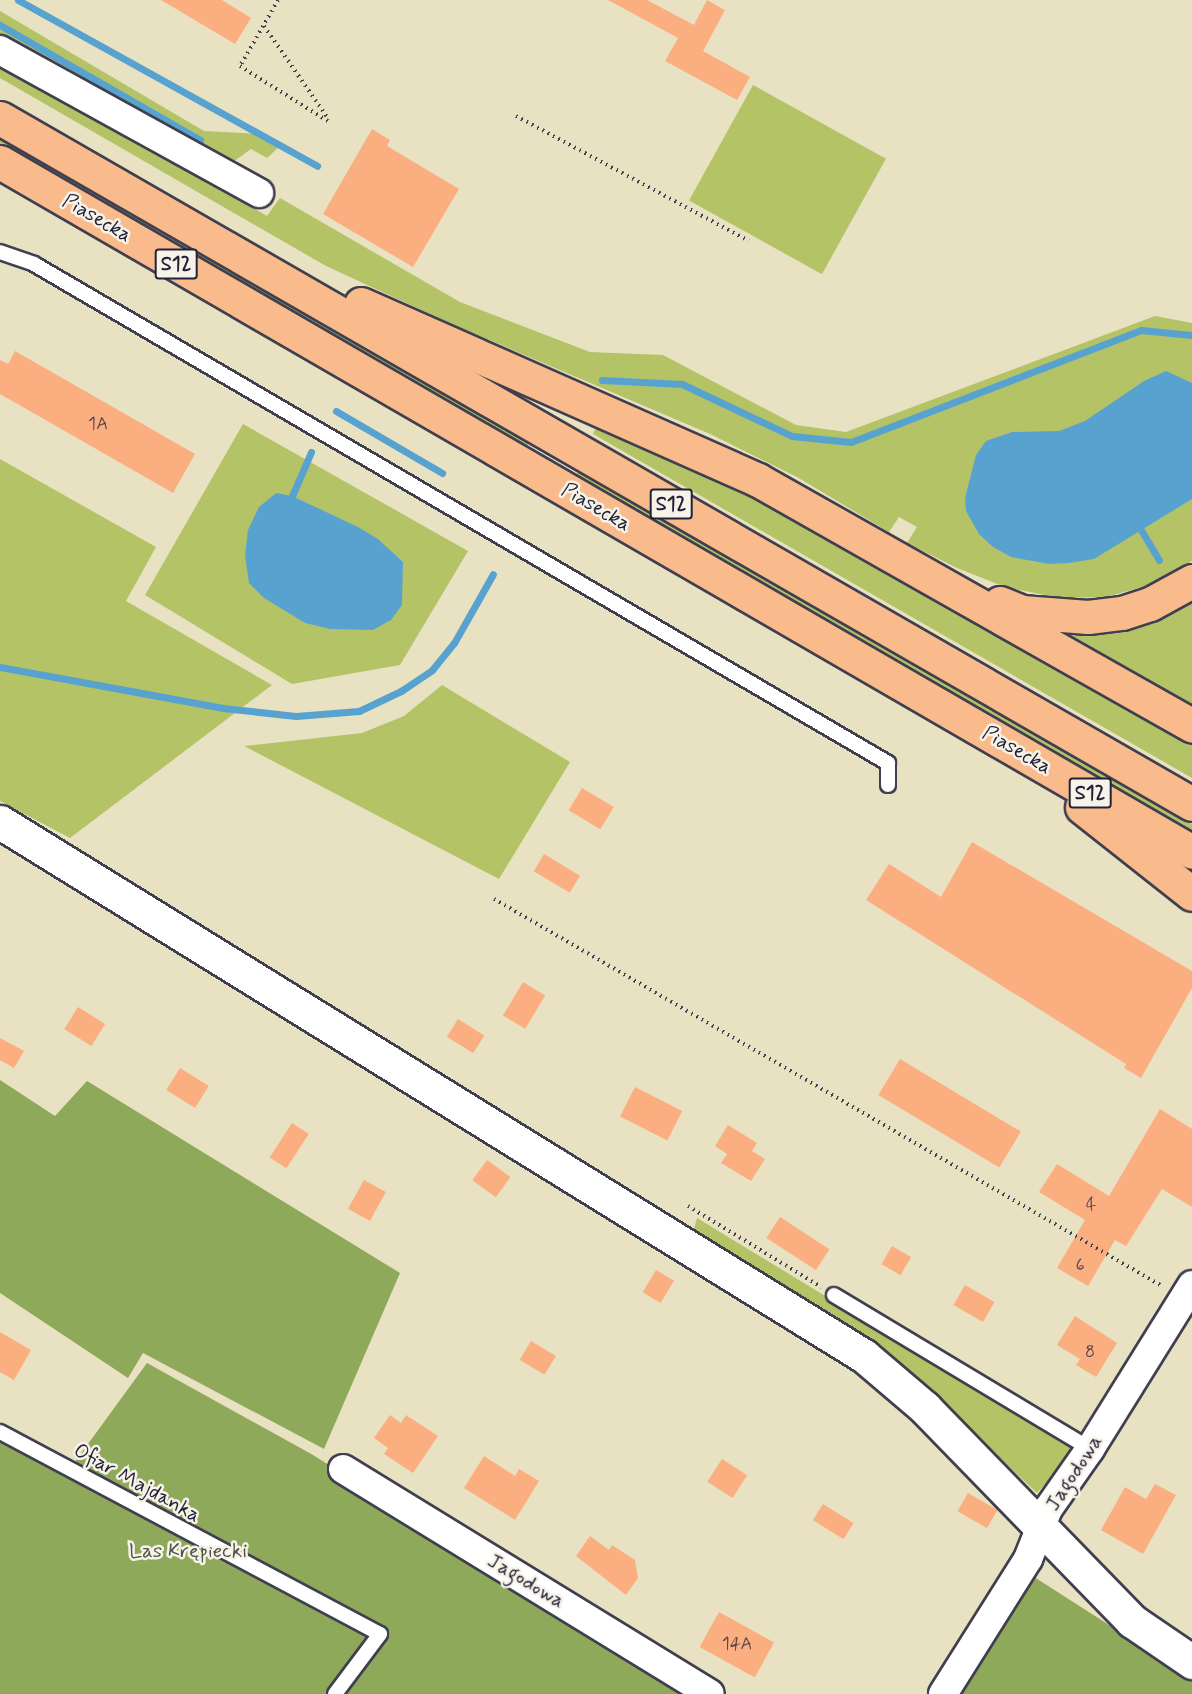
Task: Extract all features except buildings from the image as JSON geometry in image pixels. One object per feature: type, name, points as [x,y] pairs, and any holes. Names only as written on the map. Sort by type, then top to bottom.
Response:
[{"type":"highway","name":"Piasecka","points":[[0,118],[1192,804]]},
{"type":"highway","name":"Piasecka","points":[[0,162],[1192,852]]},
{"type":"highway","points":[[150,205],[393,319],[758,480],[1192,726]]},
{"type":"highway","points":[[902,561],[1022,612],[1059,617],[1122,613],[1150,604],[1192,581]]},
{"type":"highway","points":[[989,734],[1192,894]]},
{"type":"street","points":[[0,50],[259,193]]},
{"type":"street","points":[[0,822],[864,1356],[925,1408],[1132,1621],[1192,1662]]},
{"type":"street","name":"Jagodowa","points":[[944,1694],[1028,1559],[1048,1509],[1090,1449],[1188,1292]]},
{"type":"street","name":"Jagodowa","points":[[343,1469],[710,1694]]},
{"type":"lane","points":[[0,252],[34,264],[888,762],[888,785]]},
{"type":"lane","points":[[834,1295],[1090,1449]]},
{"type":"lane","name":"Ofiar Majdanka","points":[[0,1432],[380,1634],[335,1694]]},
{"type":"path","points":[[264,26],[331,123],[240,66],[278,0]]},
{"type":"path","points":[[516,116],[749,241]]},
{"type":"path","points":[[494,899],[1188,1292]]},
{"type":"path","points":[[688,1206],[834,1295]]},
{"type":"green space","points":[[0,11],[204,131],[263,134],[281,145],[267,158],[251,149],[233,162],[217,162],[0,36]]},
{"type":"green space","points":[[0,61],[267,216],[280,198],[460,302],[590,352],[663,355],[796,425],[846,432],[1155,316],[1192,323],[1192,561],[1153,584],[1106,597],[1060,598],[1005,587],[957,568],[907,543],[917,527],[899,517],[889,532],[797,477],[710,434],[454,325],[326,266],[0,78]]},
{"type":"green space","points":[[753,85],[886,159],[822,274],[689,200]]},
{"type":"green space","points":[[0,136],[529,443],[526,449],[0,145]]},
{"type":"green space","points":[[598,423],[736,488],[1192,742],[1192,778],[593,434]]},
{"type":"green space","points":[[243,424],[468,551],[400,665],[292,684],[145,595]]},
{"type":"green space","points":[[0,459],[156,547],[126,601],[272,685],[70,838],[0,801]]},
{"type":"green space","points":[[579,470],[1192,824],[1192,836],[575,478]]},
{"type":"green space","points":[[1192,598],[1192,712],[1063,636],[1101,631]]},
{"type":"green space","points":[[442,685],[570,762],[499,879],[244,746],[362,733],[404,716]]},
{"type":"green space","points":[[0,1080],[55,1116],[87,1081],[400,1273],[324,1449],[143,1353],[128,1378],[0,1293]]},
{"type":"green space","points":[[697,1218],[1077,1449],[1037,1493],[892,1356],[693,1233]]},
{"type":"green space","name":"Las Krępiecki","points":[[147,1363],[313,1455],[695,1694],[0,1694],[0,1433],[69,1470]]},
{"type":"green space","points":[[1031,1575],[1192,1678],[1192,1694],[956,1694]]},
{"type":"water","points":[[1166,371],[1192,383],[1192,499],[1094,559],[1049,564],[1011,557],[993,547],[979,534],[966,511],[965,498],[976,455],[986,441],[1012,432],[1059,431],[1085,421],[1144,381]]},
{"type":"water","points":[[276,493],[292,496],[358,527],[378,539],[403,562],[402,605],[391,620],[373,630],[330,629],[305,623],[264,598],[249,583],[245,555],[248,530],[259,507]]},
{"type":"waterway","points":[[18,0],[317,166]]},
{"type":"waterway","points":[[0,25],[200,140]]},
{"type":"waterway","points":[[602,380],[682,384],[792,436],[851,442],[1141,330],[1192,335]]},
{"type":"waterway","points":[[336,411],[442,473]]},
{"type":"waterway","points":[[292,496],[311,452]]},
{"type":"waterway","points":[[1141,530],[1159,560]]},
{"type":"waterway","points":[[0,667],[223,708],[296,716],[359,711],[401,691],[432,670],[454,643],[493,574]]}]
